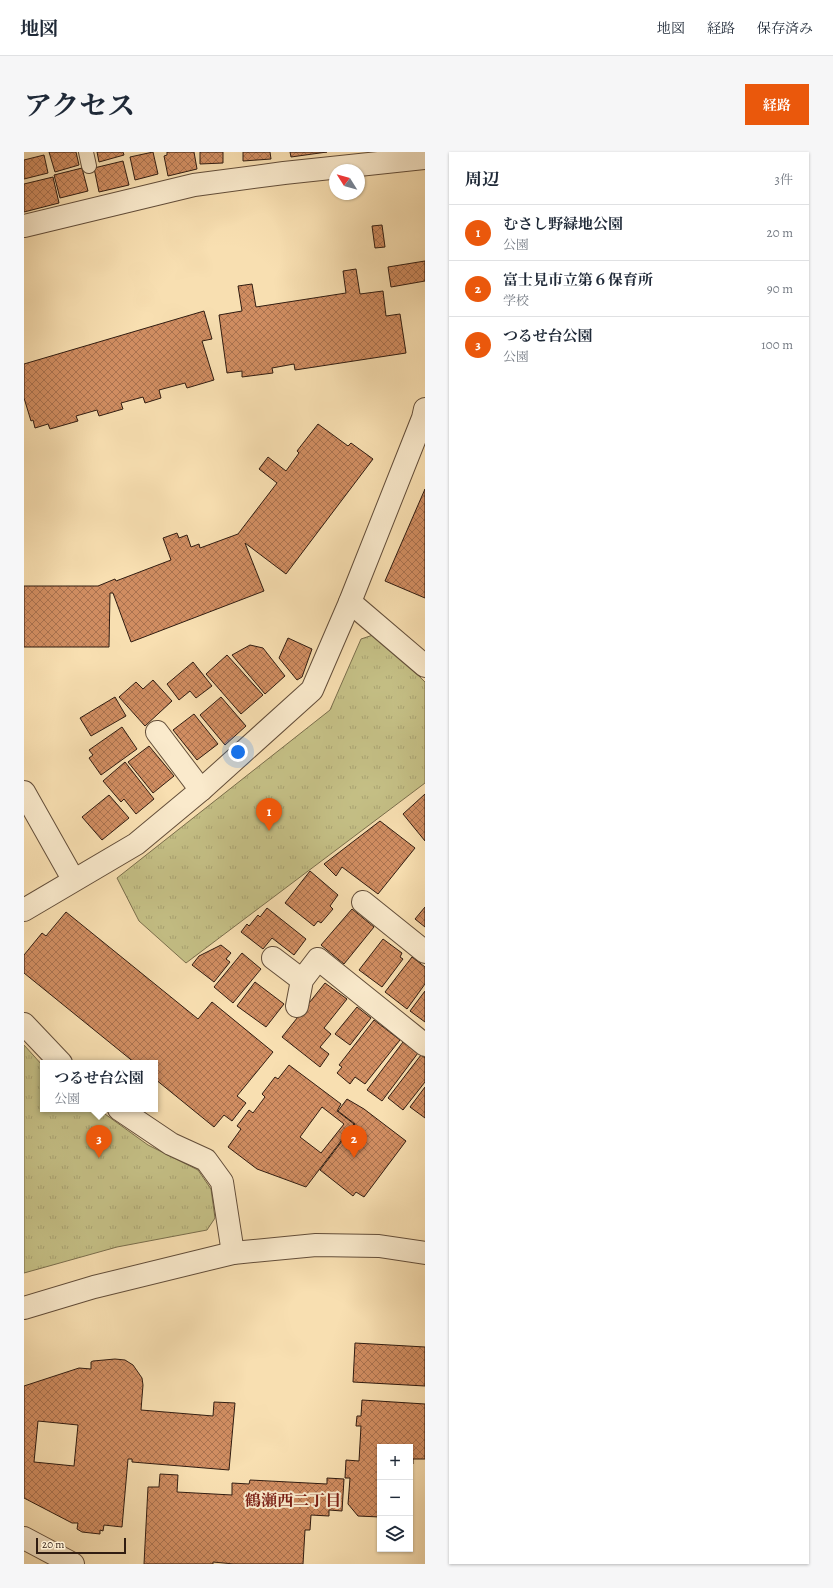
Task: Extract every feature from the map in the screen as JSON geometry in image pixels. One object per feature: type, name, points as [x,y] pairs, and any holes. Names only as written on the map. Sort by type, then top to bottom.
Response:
[{"type":"street","points":[[24,226],[194,185],[284,173],[425,158]]},
{"type":"street","points":[[24,910],[73,879],[136,844],[201,790],[312,690],[350,602],[425,409]]},
{"type":"street","points":[[350,602],[425,666]]},
{"type":"street","points":[[157,732],[201,790]]},
{"type":"street","points":[[24,792],[73,879]]},
{"type":"street","points":[[363,902],[425,952]]},
{"type":"street","points":[[273,958],[302,980]]},
{"type":"street","points":[[297,1006],[302,980],[318,959],[425,1045]]},
{"type":"street","points":[[24,1024],[58,1060]]},
{"type":"street","points":[[123,1112],[171,1144],[206,1160],[222,1182],[234,1253]]},
{"type":"street","points":[[24,1308],[94,1287],[234,1253],[316,1245],[379,1246],[425,1253]]},
{"type":"street","points":[[24,1538],[73,1564]]},
{"type":"lane","points":[[86,152],[88,166]]},
{"type":"green space","points":[[376,634],[425,682],[425,783],[186,963],[139,921],[117,878],[330,710],[361,639]]},
{"type":"green space","points":[[24,1045],[40,1063],[40,1112],[102,1112],[148,1145],[198,1170],[211,1189],[215,1218],[207,1230],[117,1247],[24,1273]]},
{"type":"building","points":[[49,152],[76,152],[79,165],[55,172]]},
{"type":"building","points":[[97,152],[123,152],[124,155],[99,162]]},
{"type":"building","points":[[153,152],[158,174],[135,180],[130,157]]},
{"type":"building","points":[[167,152],[194,152],[197,169],[168,176],[164,156],[167,155]]},
{"type":"building","points":[[200,152],[223,152],[223,163],[200,164]]},
{"type":"building","points":[[243,152],[270,152],[271,159],[243,161]]},
{"type":"building","points":[[290,152],[327,152],[291,157]]},
{"type":"building","points":[[44,155],[48,173],[24,179],[24,160]]},
{"type":"building","points":[[123,161],[129,185],[99,192],[94,168]]},
{"type":"building","points":[[82,168],[88,191],[60,198],[54,175]]},
{"type":"building","points":[[53,177],[59,203],[24,212],[24,184]]},
{"type":"building","points":[[382,225],[385,247],[375,248],[372,226]]},
{"type":"building","points":[[425,261],[425,281],[391,287],[388,267]]},
{"type":"building","points":[[356,269],[360,294],[383,291],[386,316],[400,314],[406,353],[295,370],[294,364],[272,368],[273,373],[242,377],[242,371],[227,373],[219,315],[242,311],[238,286],[252,284],[256,307],[346,293],[343,271]]},
{"type":"building","points":[[204,311],[212,339],[202,341],[214,380],[187,388],[185,383],[159,390],[161,398],[145,403],[143,397],[121,403],[123,409],[99,416],[97,410],[76,416],[78,421],[50,429],[48,424],[35,428],[33,420],[31,421],[24,398],[24,364]]},
{"type":"building","points":[[318,424],[348,446],[351,443],[373,459],[286,574],[245,543],[264,591],[131,642],[113,593],[110,593],[109,647],[24,647],[24,586],[98,586],[115,579],[116,581],[171,560],[163,538],[177,533],[179,538],[187,535],[191,547],[199,544],[200,548],[238,534],[277,483],[259,469],[268,457],[286,471],[299,453],[297,451]]},
{"type":"building","points":[[425,489],[425,598],[385,581]]},
{"type":"building","points":[[288,638],[312,649],[302,677],[297,680],[279,658]]},
{"type":"building","points":[[250,645],[263,648],[285,676],[265,694],[232,655]]},
{"type":"building","points":[[227,655],[263,695],[241,714],[206,674]]},
{"type":"building","points":[[193,662],[212,686],[196,698],[190,691],[179,700],[167,684]]},
{"type":"building","points":[[153,680],[172,701],[145,726],[119,697],[136,682],[143,689]]},
{"type":"building","points":[[115,697],[126,716],[91,736],[80,718]]},
{"type":"building","points":[[221,697],[246,726],[225,745],[200,715]]},
{"type":"building","points":[[194,714],[218,744],[197,760],[173,730]]},
{"type":"building","points":[[122,727],[137,749],[101,775],[89,758],[93,755],[89,750]]},
{"type":"building","points":[[149,746],[174,776],[153,793],[128,762]]},
{"type":"building","points":[[125,762],[154,799],[136,814],[124,799],[121,802],[103,781]]},
{"type":"building","points":[[425,794],[425,841],[403,814]]},
{"type":"building","points":[[109,795],[129,818],[102,840],[82,817]]},
{"type":"building","points":[[380,821],[415,848],[378,894],[342,867],[336,876],[324,864]]},
{"type":"building","points":[[310,871],[338,895],[330,906],[333,909],[321,923],[318,921],[314,926],[285,903]]},
{"type":"building","points":[[425,907],[425,927],[415,919]]},
{"type":"building","points":[[267,908],[306,939],[294,955],[272,938],[263,949],[241,932],[247,924],[249,926],[258,915],[260,917]]},
{"type":"building","points":[[352,909],[374,927],[344,964],[321,945]]},
{"type":"building","points":[[66,912],[198,1019],[212,1002],[273,1052],[237,1096],[246,1103],[232,1121],[224,1115],[214,1127],[158,1081],[158,1060],[131,1060],[24,973],[24,955],[42,933],[46,936]]},
{"type":"building","points":[[383,939],[402,953],[400,957],[403,959],[382,987],[359,970]]},
{"type":"building","points":[[221,945],[231,953],[226,959],[230,962],[214,982],[192,965],[199,956]]},
{"type":"building","points":[[242,953],[261,969],[233,1003],[214,987]]},
{"type":"building","points":[[412,957],[425,967],[425,984],[407,1009],[385,992]]},
{"type":"building","points":[[255,982],[284,1004],[266,1027],[237,1006]]},
{"type":"building","points":[[325,983],[347,999],[324,1028],[331,1034],[320,1047],[329,1054],[320,1067],[282,1037]]},
{"type":"building","points":[[425,991],[425,1022],[410,1011]]},
{"type":"building","points":[[357,1007],[371,1018],[350,1045],[335,1034]]},
{"type":"building","points":[[374,1020],[400,1040],[365,1084],[355,1077],[350,1084],[337,1073],[342,1067],[339,1065]]},
{"type":"building","points":[[403,1042],[418,1053],[382,1101],[367,1090]]},
{"type":"building","points":[[421,1055],[425,1058],[425,1082],[403,1110],[388,1098]]},
{"type":"building","points":[[289,1065],[341,1104],[337,1111],[354,1124],[306,1187],[257,1169],[228,1147],[241,1129],[237,1126],[249,1110],[253,1113],[265,1097],[262,1094],[275,1077],[278,1079]],"holes":[[[322,1107],[344,1124],[321,1153],[300,1137]]]},
{"type":"building","points":[[425,1087],[425,1118],[410,1107]]},
{"type":"building","points":[[347,1099],[364,1109],[406,1141],[364,1197],[356,1192],[353,1196],[320,1170],[355,1124],[338,1111]]},
{"type":"building","points":[[355,1343],[425,1347],[425,1386],[353,1382]]},
{"type":"building","points":[[115,1359],[125,1360],[133,1365],[142,1378],[143,1385],[141,1410],[213,1416],[214,1402],[235,1403],[229,1470],[132,1462],[132,1459],[128,1459],[122,1527],[104,1525],[103,1531],[100,1530],[100,1534],[82,1532],[77,1529],[78,1523],[72,1523],[24,1498],[24,1386],[79,1368],[91,1369],[91,1362]],"holes":[[[38,1421],[78,1425],[74,1466],[34,1462]]]},
{"type":"building","points":[[362,1400],[425,1404],[425,1459],[413,1459],[413,1444],[377,1444],[377,1517],[358,1516],[348,1504],[350,1478],[345,1478],[346,1460],[359,1461],[361,1426],[356,1426],[357,1416],[361,1416]]},
{"type":"building","points":[[160,1474],[178,1475],[177,1492],[232,1495],[232,1483],[249,1484],[250,1480],[327,1484],[327,1478],[344,1479],[342,1511],[329,1510],[329,1516],[311,1515],[310,1530],[305,1530],[303,1564],[234,1564],[213,1562],[213,1564],[144,1564],[148,1487],[159,1487]]},
{"type":"place","name":"むさし野緑地公園","points":[[269,831]]},
{"type":"place","name":"つるせ台公園","points":[[99,1158]]},
{"type":"place","name":"富士見市立第６保育所","points":[[354,1158]]},
{"type":"district","name":"鶴瀬西二丁目","points":[[293,1500]]}]
